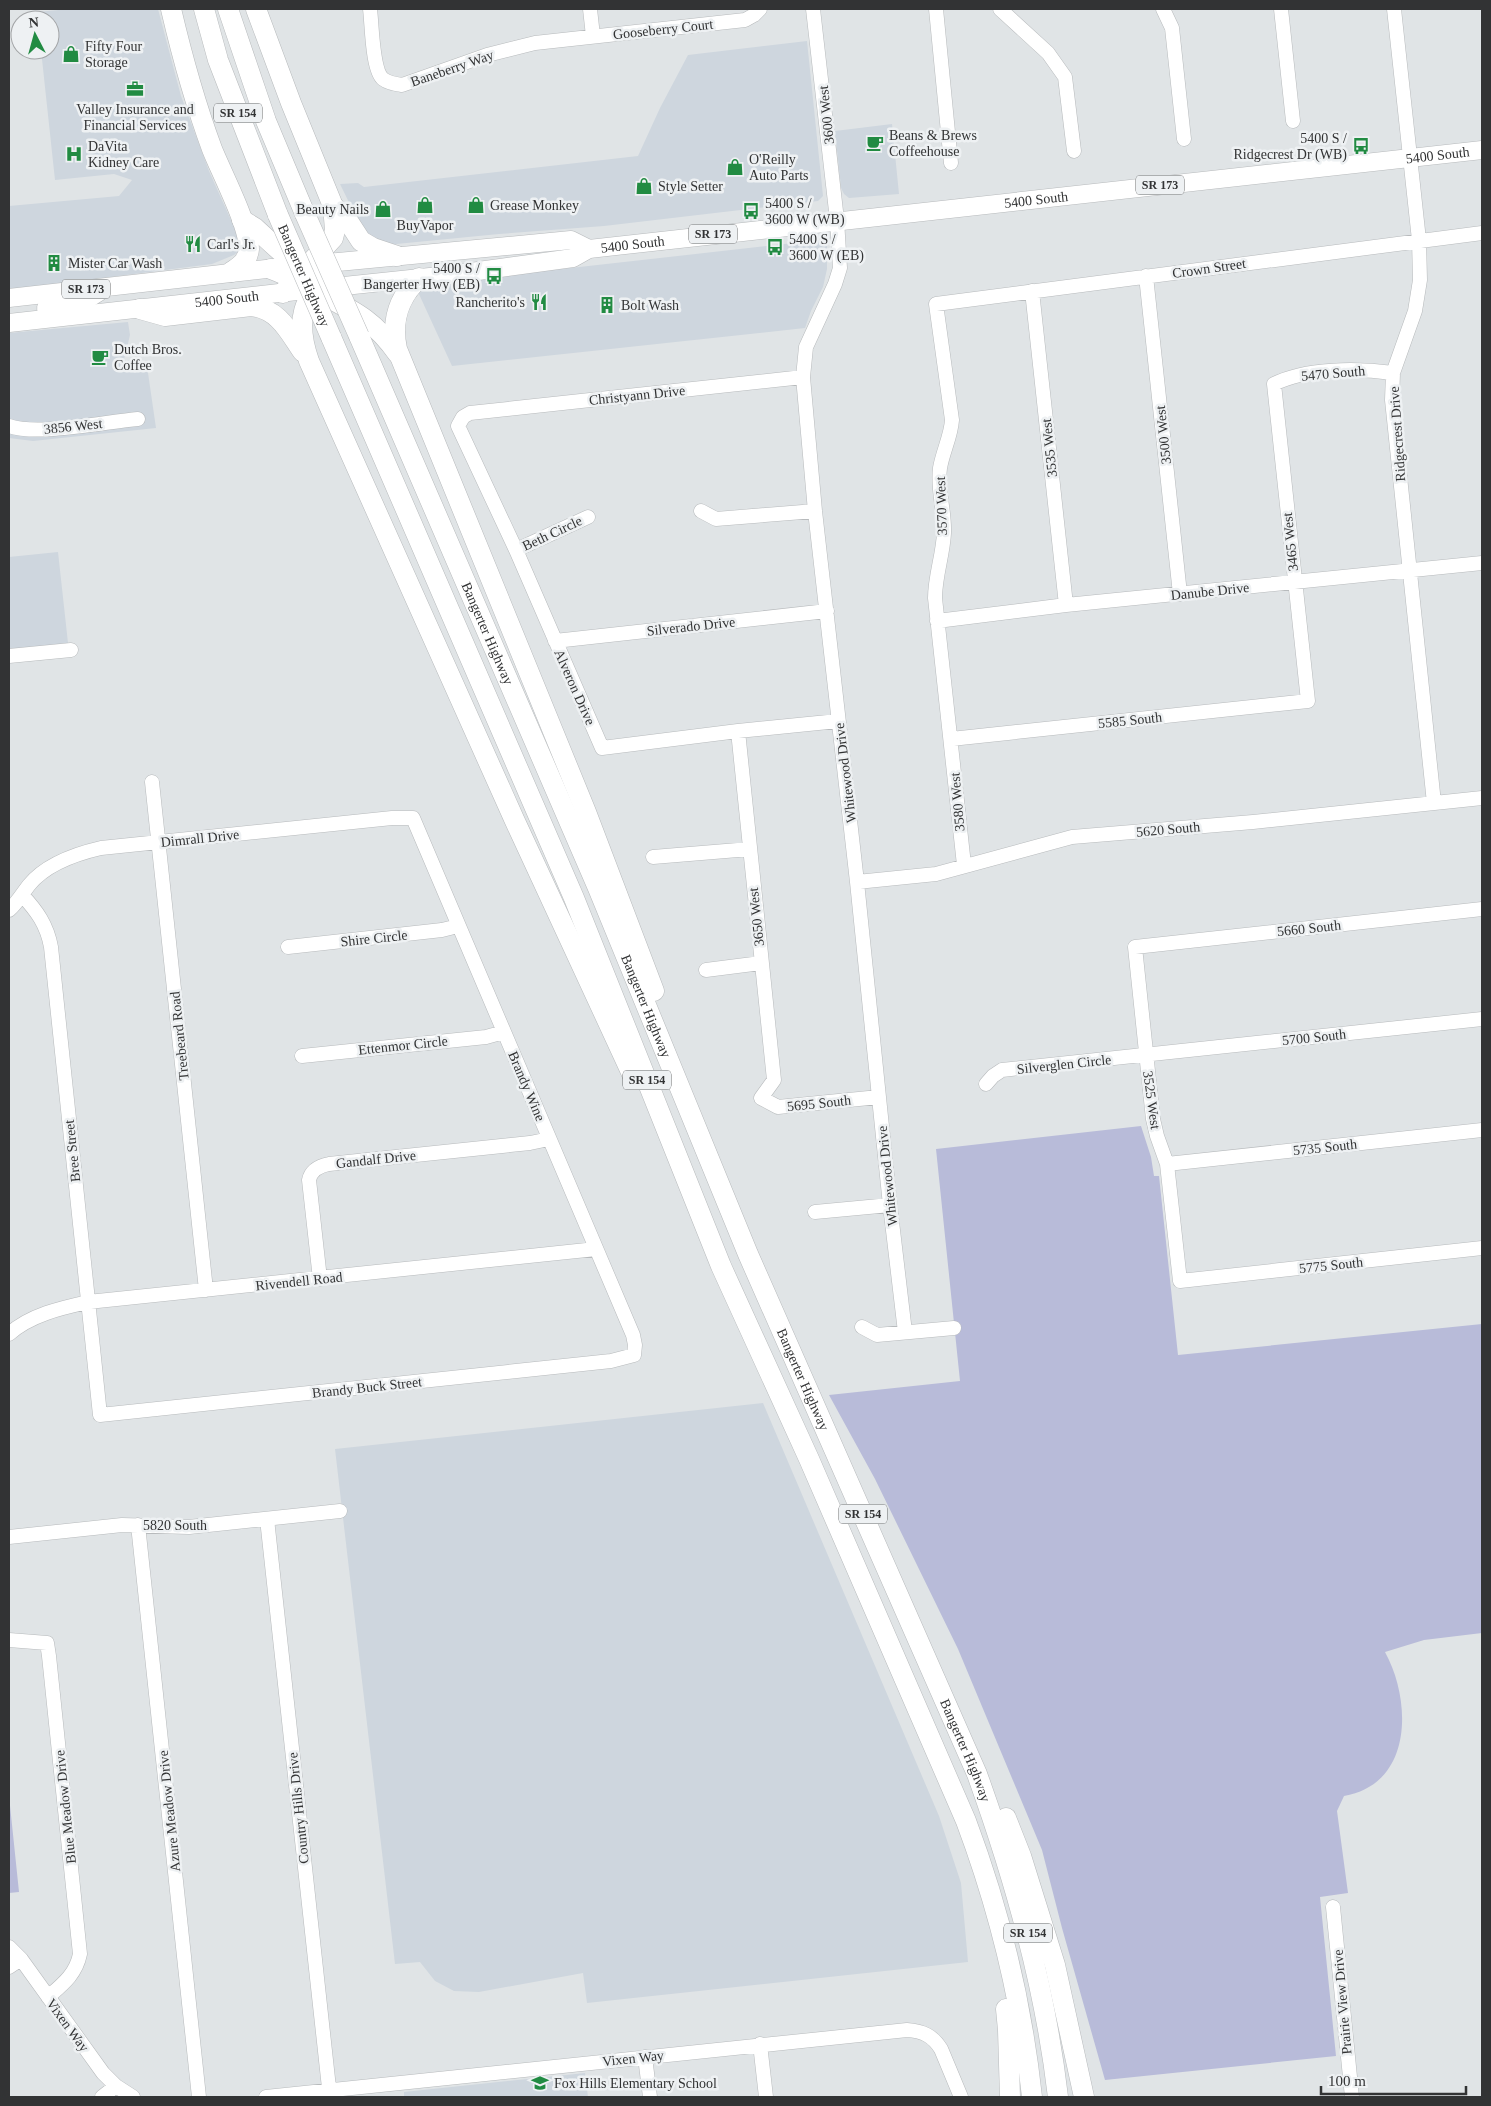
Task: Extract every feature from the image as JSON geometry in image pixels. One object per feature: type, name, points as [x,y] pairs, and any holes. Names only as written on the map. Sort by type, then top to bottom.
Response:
[{"type":"highway","points":[[171,9],[200,113],[223,176],[242,220],[248,243],[248,253],[243,264],[231,272]]},
{"type":"highway","name":"Bangerter Highway","points":[[204,9],[218,60],[278,215],[574,898],[721,1266],[805,1450],[966,1821],[978,1852],[1016,1996],[1029,2067],[1032,2097]]},
{"type":"highway","name":"Bangerter Highway","points":[[228,9],[266,122],[305,214],[598,888],[748,1254],[978,1774],[1009,1867],[1026,1928],[1045,2015],[1058,2097]]},
{"type":"highway","points":[[256,9],[290,103],[332,206],[335,222],[333,238],[324,250],[313,279],[304,313],[301,333],[309,361],[514,819],[694,1214],[721,1266]]},
{"type":"highway","points":[[332,206],[348,221],[361,241],[373,248],[397,256]]},
{"type":"highway","points":[[242,220],[255,228],[278,250],[344,305],[369,322],[386,339],[400,358]]},
{"type":"highway","points":[[271,268],[313,279]]},
{"type":"highway","points":[[419,278],[402,299],[395,319],[395,339],[400,358],[589,820],[665,1020],[714,1163],[748,1254]]},
{"type":"highway","points":[[140,308],[164,316],[251,306],[268,309],[284,326],[309,361]]},
{"type":"highway","points":[[978,1774],[997,1800],[1021,1856],[1061,1989],[1084,2097]]},
{"type":"highway","points":[[993,1905],[1008,2030],[1010,2097]]},
{"type":"main road","name":"5400 South","points":[[313,279],[419,278],[573,258],[589,249],[1482,150]]},
{"type":"main road","name":"5400 South","points":[[9,324],[140,308],[313,279],[397,256],[570,240],[589,249]]},
{"type":"main road","name":"5400 South","points":[[9,298],[271,268]]},
{"type":"main road","points":[[9,312],[57,307],[88,299],[110,286]]},
{"type":"street","name":"Baneberry Way","points":[[370,9],[377,69],[382,78],[390,83],[402,85],[487,55],[535,43],[593,36]]},
{"type":"street","points":[[590,9],[593,36]]},
{"type":"street","name":"Gooseberry Court","points":[[593,36],[745,20],[760,9]]},
{"type":"street","name":"3600 West","points":[[814,9],[837,220]]},
{"type":"street","points":[[936,9],[951,163]]},
{"type":"street","points":[[1000,9],[1048,53],[1065,78],[1068,90],[1074,151]]},
{"type":"street","points":[[1163,9],[1172,28],[1184,139]]},
{"type":"street","points":[[1281,9],[1293,121]]},
{"type":"street","name":"Ridgecrest Drive","points":[[1394,9],[1419,240],[1420,280],[1415,311],[1393,373],[1392,400],[1434,803]]},
{"type":"street","name":"Whitewood Drive","points":[[837,220],[840,268],[835,284],[806,347],[803,377],[815,511],[905,1332]]},
{"type":"street","name":"Crown Street","points":[[936,304],[1482,233]]},
{"type":"street","name":"3500 West","points":[[1146,276],[1180,594]]},
{"type":"street","name":"3535 West","points":[[1032,291],[1066,606]]},
{"type":"street","name":"3570 West","points":[[936,304],[952,420],[952,430],[940,468],[939,481],[944,533],[935,588],[951,739]]},
{"type":"street","name":"5470 South","points":[[1274,384],[1295,376],[1349,369],[1393,373]]},
{"type":"street","name":"Christyann Drive","points":[[470,413],[803,377]]},
{"type":"street","name":"3465 West","points":[[1274,384],[1308,701]]},
{"type":"street","name":"Alveron Drive","points":[[470,413],[463,417],[458,426],[460,434],[516,550],[602,748],[838,721]]},
{"type":"street","name":"3856 West","points":[[9,426],[22,430],[138,419]]},
{"type":"street","points":[[701,511],[716,519],[815,511]]},
{"type":"street","name":"Beth Circle","points":[[516,550],[588,517]]},
{"type":"street","name":"Danube Drive","points":[[937,621],[1482,563]]},
{"type":"street","name":"Silverado Drive","points":[[555,640],[827,611]]},
{"type":"street","points":[[9,656],[71,650]]},
{"type":"street","name":"5585 South","points":[[951,739],[1308,701]]},
{"type":"street","name":"3650 West","points":[[738,731],[774,1080],[761,1098]]},
{"type":"street","name":"3580 West","points":[[951,739],[964,865]]},
{"type":"street","name":"Treebeard Road","points":[[152,782],[206,1290]]},
{"type":"street","name":"5620 South","points":[[857,882],[936,874],[1072,837],[1253,822],[1482,798]]},
{"type":"street","name":"Dimrall Drive","points":[[9,910],[29,884],[41,874],[69,857],[101,848],[392,818],[413,818]]},
{"type":"street","name":"Brandy Wine","points":[[413,818],[633,1335],[634,1355]]},
{"type":"street","points":[[653,858],[750,849]]},
{"type":"street","name":"Bree Street","points":[[22,895],[41,918],[49,934],[51,947],[100,1415]]},
{"type":"street","name":"5660 South","points":[[1135,947],[1482,910]]},
{"type":"street","name":"Shire Circle","points":[[288,947],[442,930],[458,926]]},
{"type":"street","name":"3525 West","points":[[1135,947],[1155,1127],[1167,1164],[1180,1281]]},
{"type":"street","points":[[706,970],[761,963]]},
{"type":"street","name":"5700 South","points":[[1146,1055],[1482,1019]]},
{"type":"street","name":"Ettenmor Circle","points":[[302,1056],[486,1037],[504,1032]]},
{"type":"street","name":"Silverglen Circle","points":[[986,1084],[1002,1070],[1146,1055]]},
{"type":"street","name":"5695 South","points":[[761,1098],[778,1107],[878,1097]]},
{"type":"street","name":"5735 South","points":[[1167,1164],[1482,1130]]},
{"type":"street","name":"Gandalf Drive","points":[[320,1279],[309,1180],[316,1168],[329,1164],[530,1143],[549,1139]]},
{"type":"street","points":[[815,1212],[890,1205]]},
{"type":"street","name":"5775 South","points":[[1180,1281],[1482,1248]]},
{"type":"street","name":"Rivendell Road","points":[[9,1334],[37,1317],[57,1309],[88,1302],[596,1249]]},
{"type":"street","points":[[862,1328],[877,1336],[954,1328]]},
{"type":"street","name":"Brandy Buck Street","points":[[100,1415],[611,1361],[634,1355]]},
{"type":"street","name":"5820 South","points":[[9,1537],[122,1525],[189,1527],[340,1511]]},
{"type":"street","name":"Country Hills Drive","points":[[267,1519],[330,2094]]},
{"type":"street","name":"Azure Meadow Drive","points":[[138,1525],[199,2097]]},
{"type":"street","name":"Blue Meadow Drive","points":[[9,1640],[46,1644],[49,1656],[80,1954],[75,1969],[69,1978],[48,1997]]},
{"type":"street","name":"Prairie View Drive","points":[[1333,1907],[1352,2097]]},
{"type":"street","name":"Vixen Way","points":[[9,1947],[21,1959],[92,2059],[116,2086],[133,2097]]},
{"type":"street","points":[[9,1968],[21,1959]]},
{"type":"street","name":"Vixen Way","points":[[266,2097],[330,2094],[895,2030],[923,2032],[937,2042],[942,2049],[961,2097]]},
{"type":"street","points":[[760,2044],[766,2097]]},
{"type":"street","points":[[645,2057],[650,2097]]},
{"type":"street","points":[[102,2097],[116,2086]]},
{"type":"shaded area","points":[[158,9],[181,96],[209,171],[239,238],[240,250],[234,255],[212,264],[9,290],[9,206],[119,196],[132,180],[114,174],[55,180],[42,60],[60,60],[60,10],[58,10]]},
{"type":"shaded area","points":[[807,41],[823,196],[818,201],[604,226],[386,245],[363,231],[340,184],[358,183],[364,187],[638,156],[660,108],[688,55]]},
{"type":"shaded area","points":[[892,124],[899,194],[849,198],[841,188],[835,131]]},
{"type":"shaded area","points":[[820,240],[825,241],[827,246],[827,269],[823,287],[805,328],[452,366],[418,292],[446,283],[491,277]]},
{"type":"shaded area","points":[[128,322],[130,335],[122,368],[147,366],[156,428],[33,441],[9,438],[9,333]]},
{"type":"shaded area","points":[[58,552],[68,643],[9,650],[9,557]]},
{"type":"shaded area","points":[[1141,1126],[1151,1157],[1154,1176],[1159,1176],[1178,1355],[1482,1324],[1482,1633],[1424,1640],[1385,1652],[1394,1672],[1400,1693],[1402,1716],[1400,1738],[1394,1758],[1383,1775],[1367,1788],[1344,1796],[1337,1811],[1348,1893],[1320,1897],[1336,2056],[1105,2080],[1042,1850],[958,1649],[875,1479],[829,1395],[960,1381],[936,1149]]},
{"type":"shaded area","points":[[763,1403],[939,1816],[961,1883],[968,1962],[587,2003],[583,1973],[479,1992],[454,1991],[435,1981],[420,1962],[395,1964],[335,1449]]},
{"type":"shaded area","points":[[9,1796],[19,1892],[9,1893]]},
{"type":"shaded area","name":"Fox Hills Elementary School","points":[[585,2073],[588,2097],[404,2097],[404,2092]]},
{"type":"place","name":"Fifty Four Storage","points":[[71,54]]},
{"type":"place","name":"Valley Insurance and Financial Services","points":[[135,89]]},
{"type":"place","name":"Beans & Brews Coffeehouse","points":[[875,143]]},
{"type":"place","name":"5400 S / Ridgecrest Dr (WB)","points":[[1361,146]]},
{"type":"place","name":"DaVita Kidney Care","points":[[74,154]]},
{"type":"place","name":"O'Reilly Auto Parts","points":[[735,167]]},
{"type":"place","name":"Style Setter","points":[[644,186]]},
{"type":"place","name":"BuyVapor","points":[[425,205]]},
{"type":"place","name":"Grease Monkey","points":[[476,205]]},
{"type":"place","name":"Beauty Nails","points":[[383,209]]},
{"type":"place","name":"5400 S / 3600 W (WB)","points":[[751,211]]},
{"type":"place","name":"Carl's Jr.","points":[[193,244]]},
{"type":"place","name":"5400 S / 3600 W (EB)","points":[[775,247]]},
{"type":"place","name":"Mister Car Wash","points":[[54,263]]},
{"type":"place","name":"5400 S / Bangerter Hwy (EB)","points":[[494,276]]},
{"type":"place","name":"Rancherito's","points":[[539,302]]},
{"type":"place","name":"Bolt Wash","points":[[607,305]]},
{"type":"place","name":"Dutch Bros. Coffee","points":[[100,357]]},
{"type":"place","name":"Fox Hills Elementary School","points":[[540,2083]]}]
